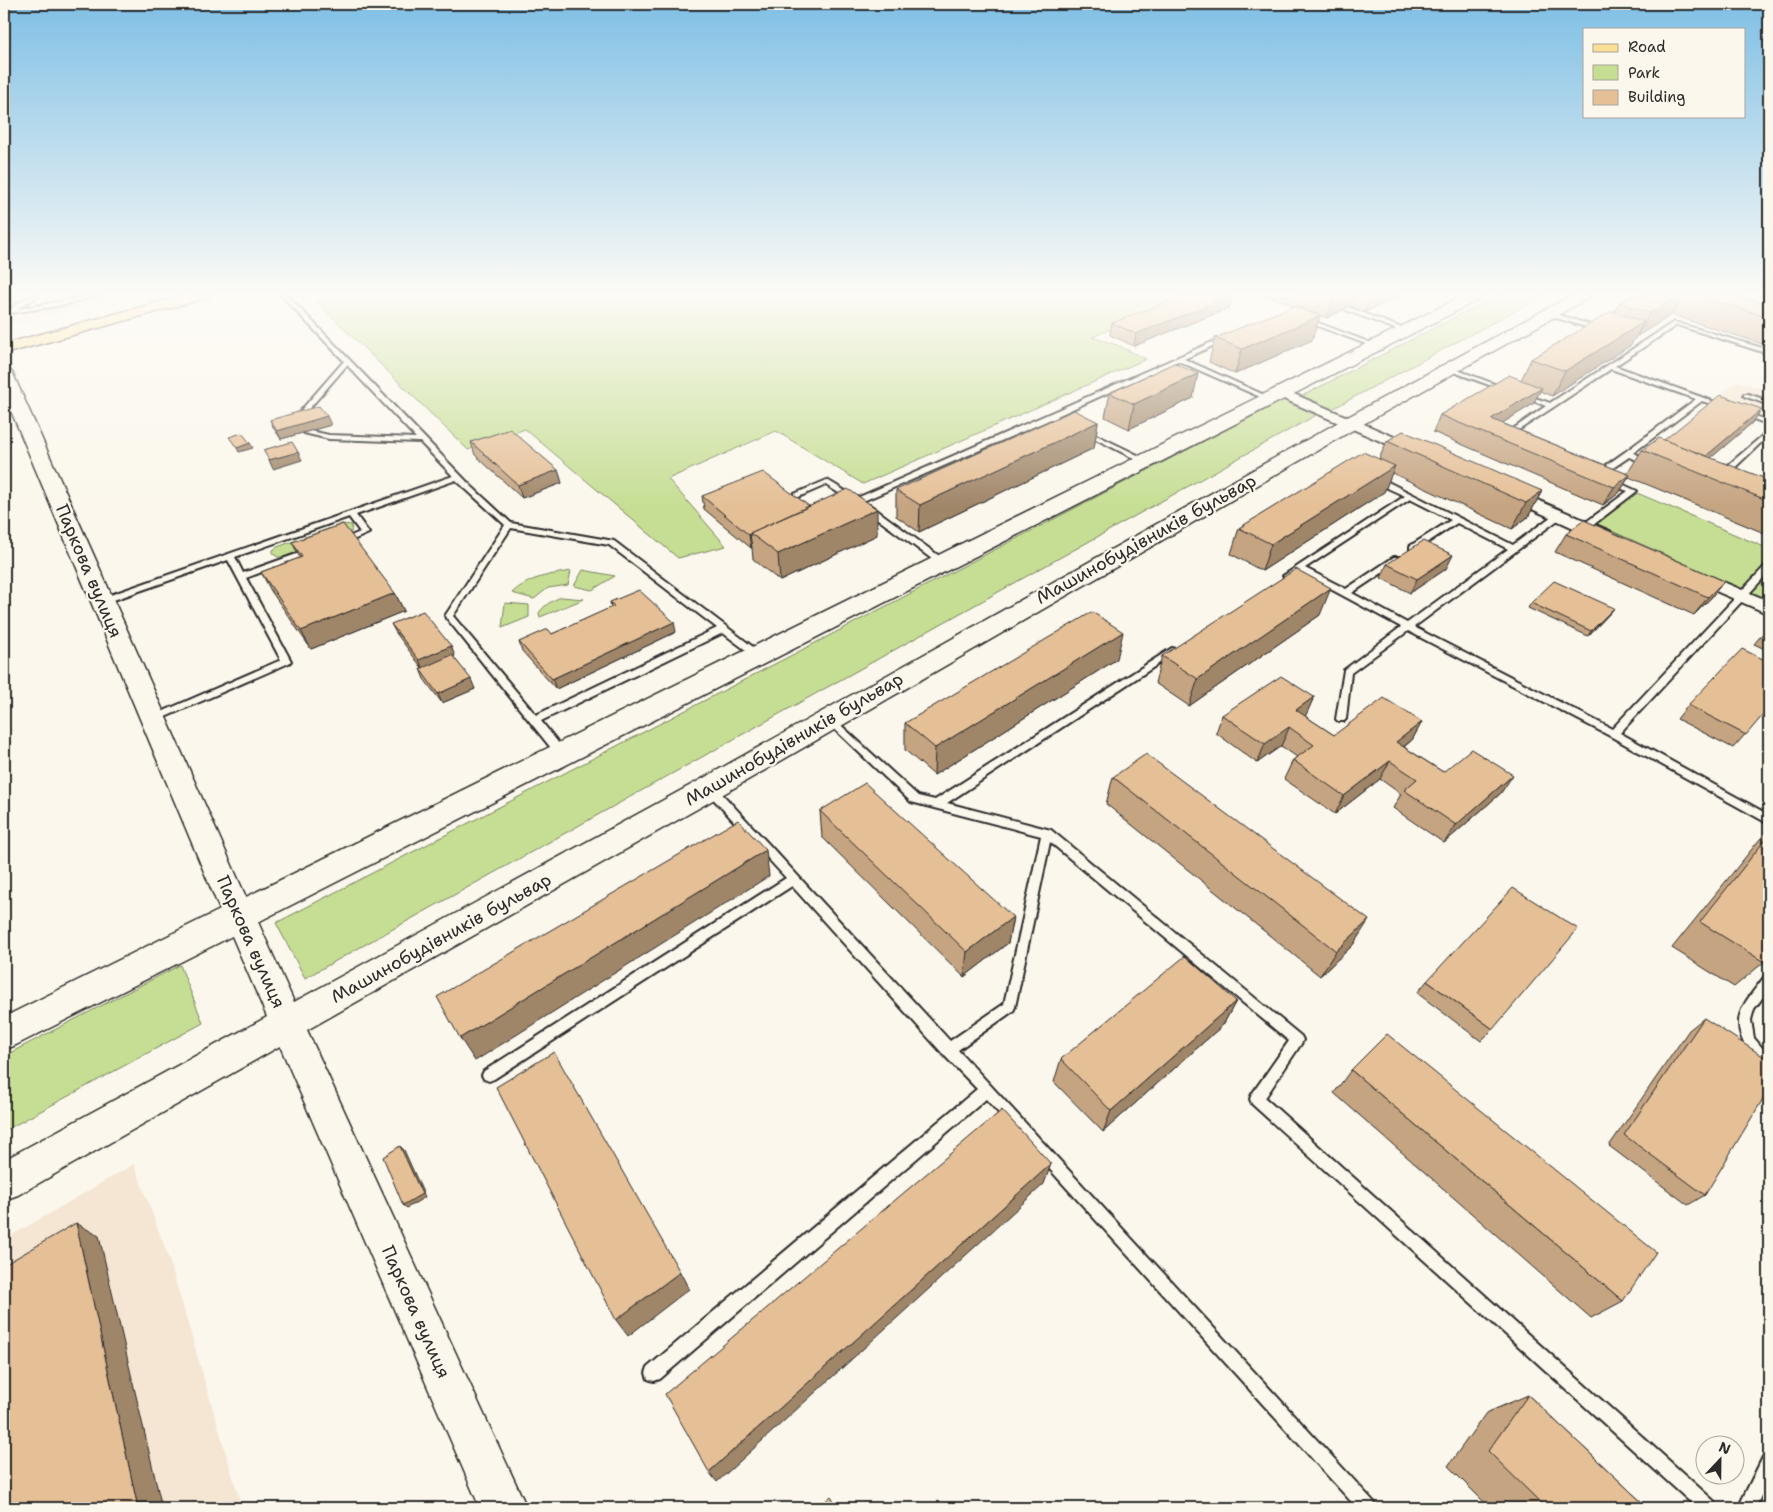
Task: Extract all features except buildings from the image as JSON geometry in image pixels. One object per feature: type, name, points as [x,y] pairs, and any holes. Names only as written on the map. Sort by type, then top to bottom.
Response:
[{"type":"street","points":[[4,1034],[1337,366]]},
{"type":"street","name":"Машинобудівників бульвар","points":[[4,1181],[710,788],[828,719],[1351,423],[1456,366]]},
{"type":"street","name":"Паркова вулиця","points":[[4,374],[239,916],[504,1508]]},
{"type":"street","points":[[1276,396],[1351,423],[1432,459]]},
{"type":"street","points":[[1495,487],[1620,542]]},
{"type":"street","points":[[1681,569],[1769,608]]},
{"type":"lane","points":[[299,422],[305,408],[344,366]]},
{"type":"lane","points":[[352,366],[458,477],[508,525],[611,543],[758,655]]},
{"type":"lane","points":[[858,500],[1163,366]]},
{"type":"lane","points":[[1195,366],[1276,396]]},
{"type":"lane","points":[[1512,442],[1503,438],[1610,366],[1726,407]]},
{"type":"lane","points":[[1450,369],[1551,406]]},
{"type":"lane","points":[[1746,395],[1769,403]]},
{"type":"lane","points":[[1595,476],[1628,454],[1701,398]]},
{"type":"lane","points":[[1735,410],[1769,422]]},
{"type":"lane","points":[[1051,416],[1146,461]]},
{"type":"lane","points":[[306,432],[329,438],[422,440]]},
{"type":"lane","points":[[1717,479],[1769,432]]},
{"type":"lane","points":[[1628,454],[1655,464]]},
{"type":"lane","points":[[1585,527],[1633,491],[1586,472]]},
{"type":"lane","points":[[1368,476],[1514,548]]},
{"type":"lane","points":[[102,601],[458,477]]},
{"type":"lane","points":[[791,497],[827,482],[858,500],[942,563]]},
{"type":"lane","points":[[1283,579],[1410,496]]},
{"type":"lane","points":[[330,546],[365,533],[351,514]]},
{"type":"lane","points":[[1341,718],[1347,672],[1559,515]]},
{"type":"lane","points":[[1409,551],[1456,520]]},
{"type":"lane","points":[[508,525],[449,616],[563,754]]},
{"type":"lane","points":[[241,577],[321,549]]},
{"type":"lane","points":[[153,719],[286,661],[230,556]]},
{"type":"lane","points":[[1346,594],[1401,556]]},
{"type":"lane","points":[[1612,734],[1769,567]]},
{"type":"lane","points":[[1299,568],[1407,628],[1612,734],[1769,820]]},
{"type":"lane","points":[[534,720],[724,628]]},
{"type":"lane","points":[[936,805],[1184,644]]},
{"type":"lane","points":[[828,719],[915,799],[1047,833],[1297,1040],[1257,1099],[1709,1508]]},
{"type":"lane","points":[[710,788],[1368,1508]]},
{"type":"lane","points":[[948,1050],[1009,1007],[1047,833]]},
{"type":"lane","points":[[489,1075],[794,879]]},
{"type":"lane","points":[[1769,980],[1746,1013],[1746,1033],[1760,1058],[1769,1064]]},
{"type":"lane","points":[[654,1372],[986,1090]]},
{"type":"lane","points":[[1746,1508],[1769,1463]]},
{"type":"shaded area","points":[[1738,381],[1769,391],[1769,414],[1718,396]]},
{"type":"shaded area","points":[[134,1164],[169,1259],[242,1508],[4,1508],[4,1240]]},
{"type":"green space","points":[[382,366],[1131,366],[863,484],[776,431],[668,479],[726,546],[678,558],[525,429],[468,450]]},
{"type":"green space","points":[[1361,366],[1413,366],[1332,409],[1302,396]]},
{"type":"green space","points":[[1285,399],[1318,414],[305,978],[276,923]]},
{"type":"green space","points":[[1637,493],[1769,549],[1769,601],[1596,524]]},
{"type":"green space","points":[[342,524],[352,525],[351,533],[283,557],[273,554],[273,550],[277,547]]},
{"type":"green space","points":[[583,570],[615,576],[592,590],[574,586]]},
{"type":"green space","points":[[571,571],[568,585],[548,588],[534,599],[512,593],[532,580]]},
{"type":"green space","points":[[561,597],[584,599],[540,617],[539,613],[544,607]]},
{"type":"green space","points":[[505,603],[529,605],[529,617],[502,628]]},
{"type":"green space","points":[[180,965],[203,1023],[4,1131],[4,1056]]}]
